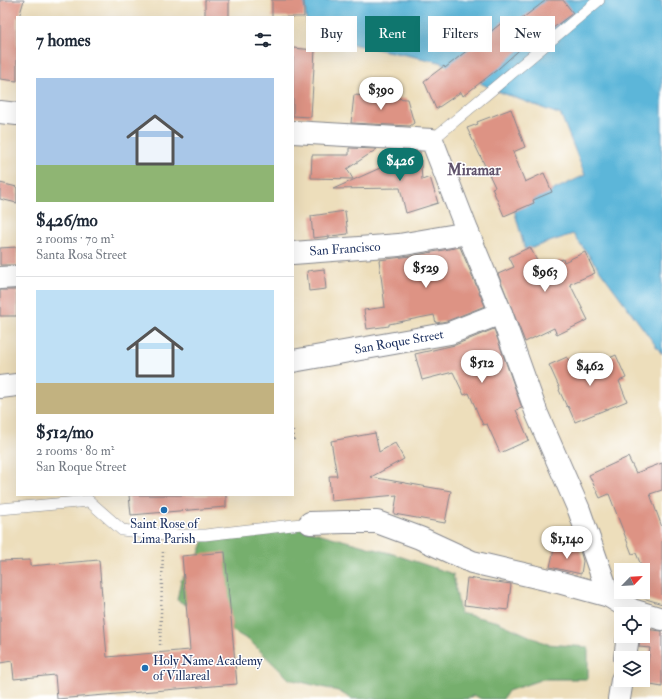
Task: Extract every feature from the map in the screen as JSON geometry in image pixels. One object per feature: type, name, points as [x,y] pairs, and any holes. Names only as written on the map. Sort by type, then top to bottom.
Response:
[{"type":"street","points":[[294,132],[432,140],[501,313],[537,414],[579,510],[609,596]]},
{"type":"street","name":"San Francisco","points":[[294,254],[399,245],[468,232]]},
{"type":"street","points":[[0,278],[16,277]]},
{"type":"street","name":"San Roque Street","points":[[294,361],[450,333],[501,313]]},
{"type":"street","points":[[0,387],[16,385]]},
{"type":"street","points":[[310,524],[377,522],[420,538],[472,562],[558,582],[609,596],[625,607]]},
{"type":"street","points":[[650,616],[662,619]]},
{"type":"street","points":[[619,699],[621,687]]},
{"type":"lane","points":[[432,140],[599,0]]},
{"type":"lane","points":[[0,509],[90,501],[122,530],[163,535],[205,536],[310,524]]},
{"type":"path","points":[[160,645],[163,535]]},
{"type":"green space","points":[[292,526],[393,554],[453,574],[460,613],[498,622],[547,644],[588,647],[588,679],[543,679],[508,691],[503,699],[481,699],[474,695],[467,699],[352,699],[338,691],[289,679],[250,641],[177,600],[181,580],[197,559],[204,540]]},
{"type":"water","points":[[304,0],[662,0],[662,354],[573,234],[525,250],[514,209],[585,175],[561,115],[492,89],[440,62],[391,52],[420,52],[420,16],[365,16],[365,47],[357,45],[357,16],[306,16],[306,18]]},
{"type":"building","points":[[0,0],[24,0],[19,16],[16,16],[16,81],[0,79]]},
{"type":"building","points":[[205,0],[229,0],[229,16],[205,16]]},
{"type":"building","points":[[272,0],[304,0],[304,17],[272,16]]},
{"type":"building","points":[[546,0],[563,0],[573,13],[555,26],[555,16],[525,16]]},
{"type":"building","points":[[500,24],[500,52],[517,52],[498,69],[463,96],[461,92],[436,109],[424,81],[444,66],[445,68],[465,52],[492,52],[492,31]]},
{"type":"building","points":[[294,48],[306,49],[306,52],[315,52],[311,117],[294,116]]},
{"type":"building","points":[[354,95],[407,99],[414,123],[410,126],[351,123]]},
{"type":"building","points":[[511,109],[525,147],[513,152],[525,182],[544,173],[552,192],[533,200],[534,203],[504,216],[492,188],[495,187],[467,128],[478,124],[477,122]]},
{"type":"building","points":[[349,148],[377,149],[347,169],[353,179],[311,178],[312,155],[349,155]]},
{"type":"building","points":[[416,152],[420,152],[422,180],[430,177],[438,203],[406,213],[400,188],[333,189]]},
{"type":"building","points":[[0,183],[16,187],[16,203],[0,199]]},
{"type":"building","points":[[345,211],[348,234],[313,238],[311,216]]},
{"type":"building","points":[[16,247],[16,265],[0,265],[0,248]]},
{"type":"building","points":[[460,247],[485,306],[447,321],[436,323],[434,315],[389,324],[389,326],[367,329],[364,310],[385,307],[379,260]]},
{"type":"building","points":[[530,247],[541,269],[563,259],[564,262],[585,252],[595,273],[570,284],[588,320],[557,335],[554,328],[525,342],[498,274],[514,267],[509,257]]},
{"type":"building","points":[[324,269],[326,289],[309,291],[307,271]]},
{"type":"building","points":[[0,290],[16,290],[16,316],[0,316]]},
{"type":"building","points":[[494,329],[522,408],[516,410],[529,440],[500,453],[487,424],[483,425],[469,393],[464,395],[453,372],[422,380],[415,354],[455,345]]},
{"type":"building","points":[[616,355],[626,378],[619,381],[627,401],[575,422],[559,390],[560,389],[549,365],[567,357],[575,374]]},
{"type":"building","points":[[375,433],[379,452],[395,443],[404,459],[371,477],[451,491],[445,523],[394,514],[397,495],[331,501],[329,476],[337,476],[331,441]]},
{"type":"building","points":[[628,457],[636,473],[662,463],[662,490],[650,494],[662,527],[662,604],[646,599],[650,599],[650,563],[640,563],[636,553],[632,554],[609,494],[600,498],[589,475]]},
{"type":"building","name":"Saint Rose of Lima Parish","points":[[129,496],[226,496],[226,507],[131,515]]},
{"type":"building","points":[[555,545],[580,550],[583,561],[581,574],[550,567]]},
{"type":"building","points":[[225,552],[237,684],[57,699],[55,675],[14,679],[12,661],[0,663],[0,561],[30,560],[30,566],[99,560],[107,657],[190,650],[182,556]]},
{"type":"building","points":[[467,578],[511,584],[508,610],[464,605]]},
{"type":"building","points":[[650,630],[662,631],[662,687],[650,685],[650,648],[639,647],[639,643],[650,643]]},
{"type":"place","name":"Saint Rose of Lima Parish","points":[[164,510]]},
{"type":"place","name":"Holy Name Academy of Villareal","points":[[145,668]]},
{"type":"district","name":"Miramar","points":[[474,170]]}]
